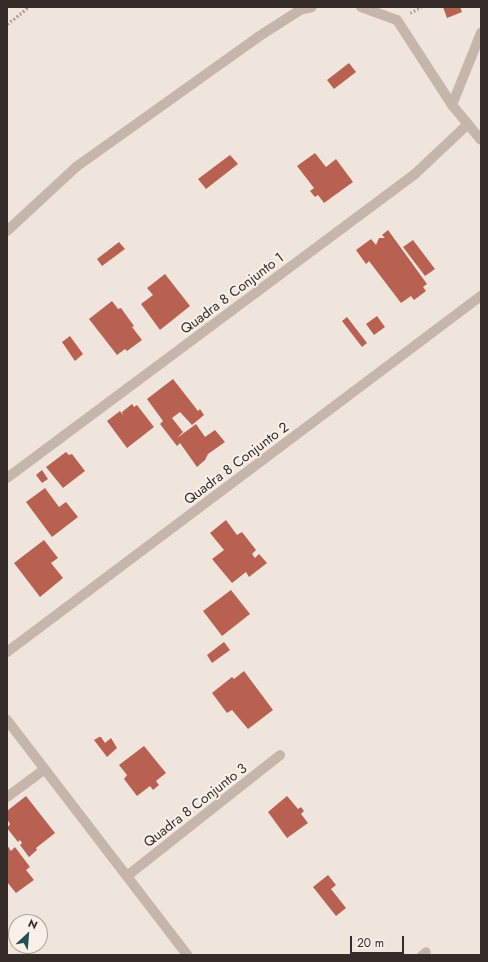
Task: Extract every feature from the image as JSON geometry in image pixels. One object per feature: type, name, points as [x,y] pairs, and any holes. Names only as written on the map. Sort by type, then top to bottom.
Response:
[{"type":"street","points":[[7,231],[83,163],[258,37],[300,10],[312,7]]},
{"type":"street","points":[[361,7],[397,20],[452,105],[481,140]]},
{"type":"street","points":[[452,105],[481,33]]},
{"type":"street","name":"Quadra 8 Conjunto 1","points":[[7,478],[415,174],[468,124]]},
{"type":"street","name":"Quadra 8 Conjunto 2","points":[[7,652],[481,296]]},
{"type":"street","points":[[7,720],[187,955]]},
{"type":"street","name":"Quadra 8 Conjunto 3","points":[[127,876],[280,755]]},
{"type":"street","points":[[7,797],[45,769]]},
{"type":"path","points":[[7,24],[29,7]]},
{"type":"building","points":[[443,7],[460,7],[462,12],[447,18]]},
{"type":"building","points":[[349,63],[356,72],[334,89],[327,80]]},
{"type":"building","points":[[315,153],[326,167],[336,159],[353,182],[324,203],[318,195],[315,197],[310,191],[314,188],[297,166]]},
{"type":"building","points":[[230,155],[238,164],[206,189],[198,179]]},
{"type":"building","points":[[388,230],[427,284],[423,287],[426,291],[414,300],[411,296],[401,303],[369,261],[366,264],[356,250],[371,239],[376,245],[379,238],[385,238],[382,235]]},
{"type":"building","points":[[413,240],[435,269],[425,276],[403,247]]},
{"type":"building","points":[[119,242],[125,249],[102,266],[97,259]]},
{"type":"building","points":[[165,274],[190,306],[160,330],[141,304],[153,295],[147,288]]},
{"type":"building","points":[[112,301],[118,309],[121,308],[134,326],[132,327],[142,340],[127,351],[125,349],[117,355],[89,319]]},
{"type":"building","points":[[377,316],[385,327],[374,335],[366,324]]},
{"type":"building","points":[[347,317],[367,343],[362,347],[342,321]]},
{"type":"building","points":[[70,336],[83,354],[75,361],[62,342]]},
{"type":"building","points":[[173,379],[198,411],[200,409],[204,415],[192,425],[180,412],[172,418],[183,432],[177,438],[196,424],[205,437],[215,430],[225,442],[208,454],[205,460],[197,467],[180,443],[177,446],[160,424],[163,421],[147,399]]},
{"type":"building","points":[[132,404],[134,407],[137,405],[154,427],[127,448],[107,421],[120,411],[123,415],[122,412]]},
{"type":"building","points":[[66,452],[69,455],[72,454],[85,471],[63,488],[46,467]]},
{"type":"building","points":[[42,470],[48,479],[42,483],[36,475]]},
{"type":"building","points":[[45,488],[59,507],[66,502],[78,517],[52,537],[26,502]]},
{"type":"building","points":[[226,520],[237,535],[242,532],[256,550],[252,554],[255,558],[259,554],[267,563],[249,577],[246,572],[232,583],[212,559],[224,550],[210,533]]},
{"type":"building","points":[[44,540],[58,558],[51,563],[63,578],[40,597],[14,563]]},
{"type":"building","points":[[231,590],[250,614],[222,636],[203,611]]},
{"type":"building","points":[[224,642],[230,650],[212,663],[207,655]]},
{"type":"building","points":[[244,671],[273,710],[248,729],[232,710],[227,713],[212,693],[232,677],[234,679]]},
{"type":"building","points":[[101,737],[105,743],[111,738],[117,748],[107,757],[94,740]]},
{"type":"building","points":[[144,746],[166,773],[156,781],[159,785],[153,790],[150,786],[137,796],[124,779],[127,775],[119,765]]},
{"type":"building","points":[[26,796],[55,833],[36,848],[37,850],[29,857],[20,845],[22,843],[20,840],[18,842],[7,828],[10,824],[7,819],[7,811]]},
{"type":"building","points":[[287,796],[298,809],[301,807],[304,811],[301,814],[308,823],[287,838],[268,812]]},
{"type":"building","points":[[7,845],[11,851],[15,847],[30,867],[26,870],[34,880],[16,893],[7,882]]},
{"type":"building","points":[[328,875],[336,885],[331,889],[346,908],[336,916],[313,887]]}]
